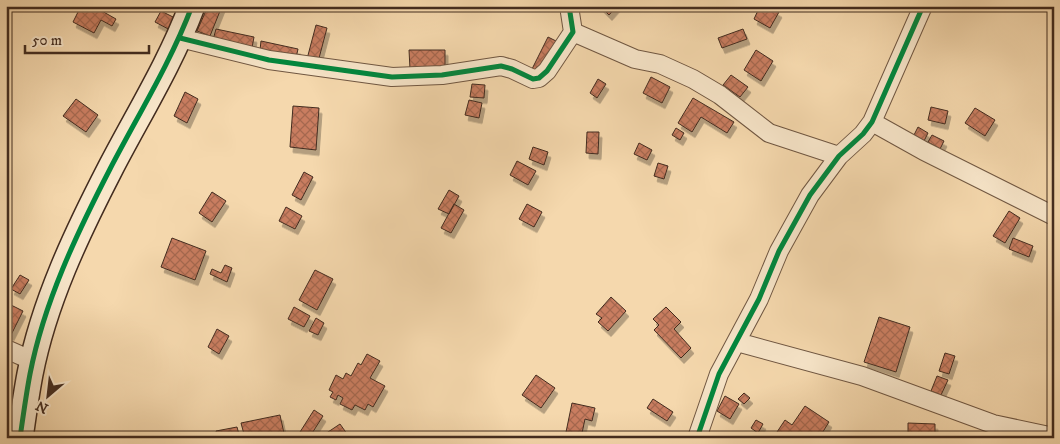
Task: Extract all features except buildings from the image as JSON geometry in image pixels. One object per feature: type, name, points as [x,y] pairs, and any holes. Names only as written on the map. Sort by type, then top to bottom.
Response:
[{"type":"street","points":[[20,438],[33,362],[45,319],[69,255],[111,168],[142,113],[180,38],[192,6]]},
{"type":"street","points":[[180,38],[269,60],[392,77],[442,75],[501,66],[512,69],[533,80],[539,78],[547,71],[573,32],[569,6]]},
{"type":"street","points":[[697,438],[719,374],[760,299],[783,243],[810,195],[839,156],[863,134],[872,122],[923,6]]},
{"type":"street","points":[[573,32],[635,59],[660,64],[693,79],[720,95],[769,133],[839,156]]},
{"type":"street","points":[[872,122],[924,151],[1054,216]]},
{"type":"street","points":[[736,342],[862,376],[993,424],[1054,437]]},
{"type":"street","points":[[6,349],[33,362]]},
{"type":"cycle path","points":[[20,438],[36,347],[63,268],[98,193],[164,69],[192,6]]},
{"type":"cycle path","points":[[180,38],[269,60],[392,77],[442,75],[501,66],[533,79],[539,78],[547,71],[573,32],[569,6]]},
{"type":"cycle path","points":[[697,438],[719,374],[759,299],[779,251],[810,195],[839,156],[863,134],[872,122],[923,6]]}]
